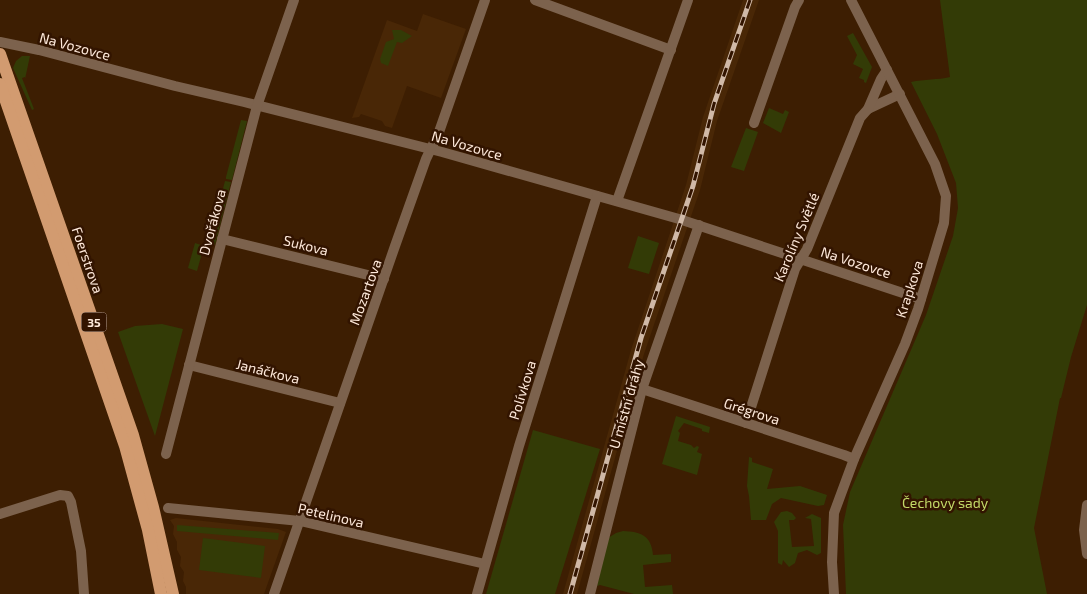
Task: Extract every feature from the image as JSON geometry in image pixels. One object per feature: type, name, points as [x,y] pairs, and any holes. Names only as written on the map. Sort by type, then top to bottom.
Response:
[{"type":"main road","name":"Foerstrova","points":[[0,54],[133,435],[155,515],[173,594]]},
{"type":"main road","name":"Foerstrova","points":[[0,84],[125,446],[148,530],[161,594]]},
{"type":"street","name":"Dvořákova","points":[[166,454],[257,106],[294,0]]},
{"type":"street","name":"Mozartova","points":[[274,594],[424,166],[436,151],[439,132],[485,0]]},
{"type":"street","points":[[535,0],[671,50]]},
{"type":"street","points":[[622,203],[688,0]]},
{"type":"street","points":[[754,123],[799,0]]},
{"type":"street","name":"Krapkova","points":[[834,594],[832,523],[834,514],[854,459],[905,344],[921,299],[944,224],[946,196],[935,164],[850,0]]},
{"type":"street","name":"Na Vozovce","points":[[0,42],[436,151],[594,195],[699,225],[921,299]]},
{"type":"street","name":"Karolíny Světlé","points":[[746,423],[792,278],[807,249],[860,118],[868,109],[887,70]]},
{"type":"street","points":[[868,109],[900,94]]},
{"type":"street","name":"Polívkova","points":[[477,594],[594,195]]},
{"type":"street","name":"U místní dráhy","points":[[590,594],[642,389],[699,225]]},
{"type":"street","name":"Sukova","points":[[222,239],[384,279]]},
{"type":"street","name":"Janáčkova","points":[[189,365],[340,403]]},
{"type":"street","name":"Grégrova","points":[[642,389],[854,459]]},
{"type":"street","points":[[0,514],[60,495],[68,496],[71,502],[81,551],[84,594]]},
{"type":"street","points":[[1087,505],[1084,530],[1087,554]]},
{"type":"street","name":"Petelinova","points":[[168,508],[300,521],[485,564]]},
{"type":"shaded area","points":[[743,0],[759,0],[717,121],[700,190],[644,354],[577,594],[563,594],[631,350],[686,185],[703,117]]},
{"type":"shaded area","points":[[423,14],[466,29],[441,98],[407,86],[392,128],[385,126],[382,121],[361,114],[359,117],[352,118],[387,20],[417,31]]},
{"type":"shaded area","points":[[176,518],[278,529],[286,532],[264,594],[186,594],[186,587],[183,581],[184,572],[180,566],[181,557],[173,534],[174,526],[170,520]]},
{"type":"green space","name":"Čechovy sady","points":[[940,0],[1087,0],[1087,305],[1060,398],[1034,528],[1047,594],[846,594],[843,525],[850,492],[926,315],[953,236],[958,208],[956,183],[937,134],[911,82],[950,77]]},
{"type":"green space","points":[[392,30],[401,30],[412,36],[402,43],[397,42],[388,66],[381,63],[380,59],[386,42],[394,39]]},
{"type":"green space","points":[[853,33],[872,67],[866,83],[859,78],[863,69],[853,64],[857,55],[847,36]]},
{"type":"green space","points":[[22,56],[30,56],[25,79],[25,77],[22,78],[34,109],[32,110],[13,68],[16,61]]},
{"type":"green space","points":[[769,108],[783,114],[785,110],[789,112],[781,133],[763,123]]},
{"type":"green space","points":[[241,120],[247,121],[232,180],[226,179],[226,177]]},
{"type":"green space","points":[[746,128],[758,132],[744,171],[731,167]]},
{"type":"green space","points":[[225,181],[231,182],[215,245],[209,242]]},
{"type":"green space","points":[[638,236],[659,243],[649,274],[628,268]]},
{"type":"green space","points":[[195,243],[204,246],[197,271],[188,268]]},
{"type":"green space","points":[[162,324],[183,329],[155,436],[118,332],[135,326]]},
{"type":"green space","points":[[676,416],[710,427],[709,433],[684,423],[678,431],[680,433],[678,441],[691,445],[694,448],[699,447],[697,452],[702,454],[697,475],[662,464]]},
{"type":"green space","points":[[533,430],[600,449],[555,594],[486,594]]},
{"type":"green space","points":[[749,457],[752,458],[752,462],[773,469],[767,489],[800,486],[827,495],[824,505],[818,506],[781,498],[772,504],[766,520],[751,520],[747,486]]},
{"type":"green space","points":[[787,511],[796,518],[789,520],[792,547],[814,546],[811,519],[805,518],[812,514],[821,518],[821,553],[817,555],[807,550],[798,553],[795,563],[789,567],[783,560],[782,565],[778,563],[778,531],[774,522],[781,512]]},
{"type":"green space","points":[[177,525],[279,533],[278,540],[177,531]]},
{"type":"green space","points":[[623,531],[635,532],[644,536],[650,543],[653,555],[671,554],[671,562],[643,565],[645,587],[672,585],[673,594],[634,594],[600,585],[597,586],[608,538]]},
{"type":"green space","points":[[203,538],[265,546],[261,578],[199,570]]},
{"type":"railway","points":[[570,594],[641,338],[693,186],[714,104],[750,0]]}]
